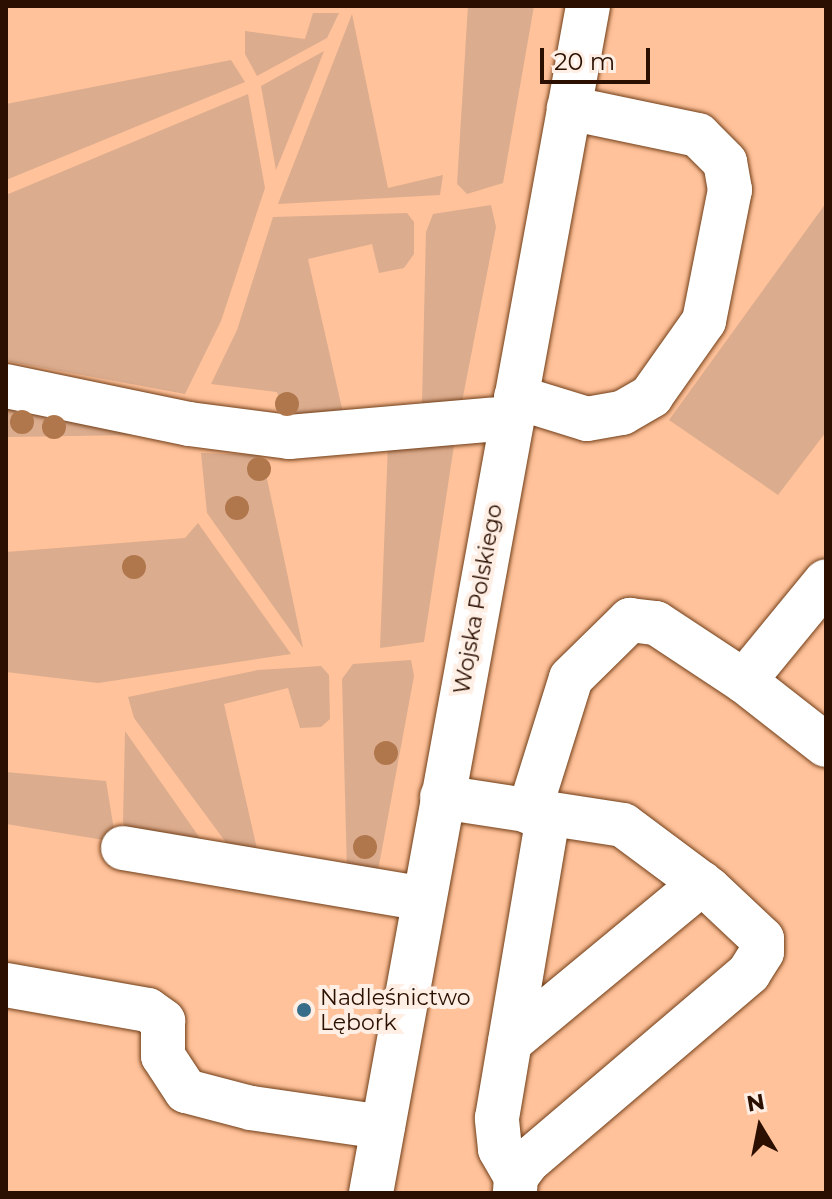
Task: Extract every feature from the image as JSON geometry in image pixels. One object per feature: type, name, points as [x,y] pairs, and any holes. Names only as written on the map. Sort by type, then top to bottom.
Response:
[{"type":"street","name":"Wojska Polskiego","points":[[371,1193],[588,6]]},
{"type":"street","points":[[6,386],[189,424],[289,437],[514,408],[587,419],[622,413],[651,396],[704,321],[730,190],[725,162],[698,135],[569,108]]},
{"type":"street","points":[[744,681],[826,581]]},
{"type":"street","points":[[515,1185],[500,1149],[497,1118],[510,1042],[539,814],[571,678],[630,620],[656,623],[744,681],[826,745]]},
{"type":"street","points":[[442,797],[623,825],[702,883],[762,939],[762,952],[749,973],[528,1161],[515,1185]]},
{"type":"street","points":[[123,848],[424,899]]},
{"type":"street","points":[[510,1042],[702,883]]},
{"type":"street","points":[[6,985],[148,1010],[163,1021],[163,1056],[186,1091],[251,1108],[383,1127]]},
{"type":"shaded area","points":[[468,6],[534,6],[503,183],[467,194],[457,184]]},
{"type":"shaded area","points":[[313,13],[339,13],[327,38],[257,76],[245,54],[245,31],[305,39]]},
{"type":"shaded area","points":[[352,14],[388,188],[443,175],[440,195],[278,204]]},
{"type":"shaded area","points":[[324,51],[315,74],[276,170],[261,86]]},
{"type":"shaded area","points":[[231,60],[245,82],[6,180],[6,104]]},
{"type":"shaded area","points":[[248,94],[265,188],[221,321],[185,394],[6,361],[6,195]]},
{"type":"shaded area","points":[[826,203],[826,432],[778,495],[669,420]]},
{"type":"shaded area","points":[[491,205],[496,227],[461,407],[429,410],[422,402],[426,232],[433,214]]},
{"type":"shaded area","points":[[407,213],[414,222],[414,254],[404,268],[379,273],[372,244],[308,259],[344,417],[286,426],[277,392],[211,384],[237,330],[273,217]]},
{"type":"shaded area","points":[[6,408],[136,435],[6,437]]},
{"type":"shaded area","points":[[455,439],[424,642],[380,648],[388,444]]},
{"type":"shaded area","points":[[201,453],[262,455],[303,648],[207,513]]},
{"type":"shaded area","points":[[198,523],[291,654],[98,683],[6,672],[6,552],[185,538]]},
{"type":"shaded area","points":[[411,660],[414,676],[377,876],[347,872],[342,679],[353,664]]},
{"type":"shaded area","points":[[321,666],[329,675],[330,719],[321,727],[300,728],[288,688],[224,704],[260,862],[236,856],[134,718],[128,697],[258,670]]},
{"type":"shaded area","points":[[125,731],[209,851],[130,840],[123,822]]},
{"type":"shaded area","points":[[6,772],[106,781],[116,842],[6,824]]},
{"type":"place","name":"Nadleśnictwo Lębork","points":[[304,1010]]}]
